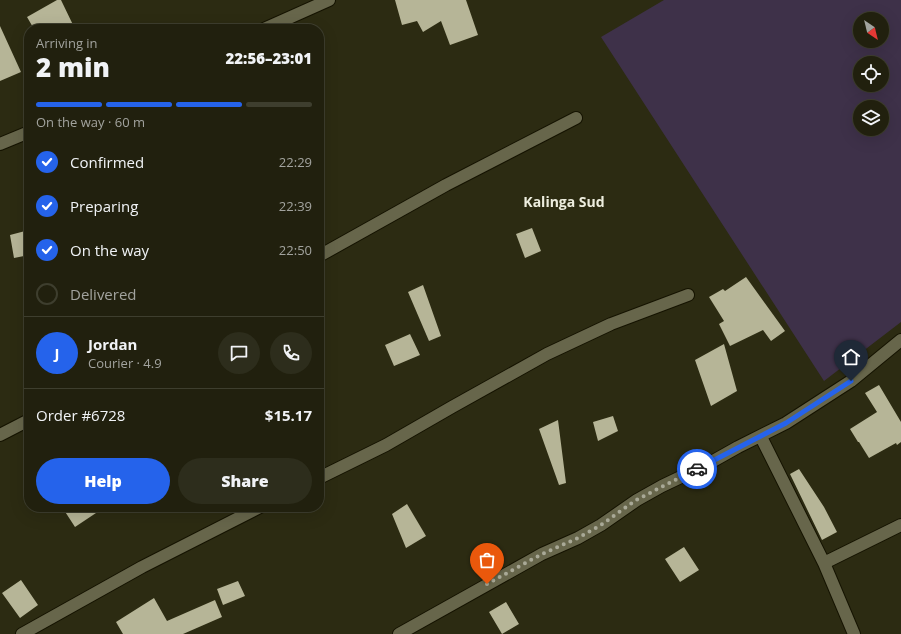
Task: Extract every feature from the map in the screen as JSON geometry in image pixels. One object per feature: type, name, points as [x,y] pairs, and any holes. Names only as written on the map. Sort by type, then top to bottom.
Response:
[{"type":"street","points":[[275,24],[328,0]]},
{"type":"street","points":[[324,253],[446,185],[576,118]]},
{"type":"street","points":[[0,144],[24,134]]},
{"type":"street","points":[[324,476],[386,445],[547,354],[611,324],[688,295]]},
{"type":"street","points":[[399,634],[542,554],[578,538],[601,525],[636,500],[656,489],[786,423],[851,381],[901,340]]},
{"type":"street","points":[[0,435],[24,423]]},
{"type":"street","points":[[761,437],[824,563],[854,634]]},
{"type":"street","points":[[22,634],[142,567],[250,512]]},
{"type":"street","points":[[824,563],[901,525]]},
{"type":"shaded area","points":[[664,0],[901,0],[901,322],[824,381],[601,37]]},
{"type":"building","points":[[57,0],[61,0],[73,24],[31,24],[27,17]]},
{"type":"building","points":[[395,0],[466,0],[478,35],[450,45],[441,21],[423,32],[417,21],[402,25]]},
{"type":"building","points":[[0,26],[21,72],[0,81]]},
{"type":"building","points":[[532,228],[541,251],[525,258],[516,234]]},
{"type":"building","points":[[24,231],[24,256],[14,258],[10,235]]},
{"type":"building","points":[[746,277],[785,331],[771,341],[763,330],[730,346],[719,324],[724,321],[709,297],[723,289],[725,291]]},
{"type":"building","points":[[423,285],[441,336],[429,341],[408,292]]},
{"type":"building","points":[[410,334],[420,355],[394,366],[385,345]]},
{"type":"building","points":[[724,344],[737,391],[711,406],[695,360]]},
{"type":"building","points":[[879,385],[901,422],[901,442],[897,445],[896,443],[869,458],[850,429],[877,412],[865,393]]},
{"type":"building","points":[[613,416],[618,431],[598,441],[593,422]]},
{"type":"building","points":[[558,420],[566,483],[559,485],[539,429]]},
{"type":"building","points":[[799,469],[824,507],[837,532],[822,540],[790,474]]},
{"type":"building","points":[[407,504],[426,536],[406,548],[392,514]]},
{"type":"building","points":[[65,512],[98,512],[75,527]]},
{"type":"building","points":[[684,547],[699,570],[680,582],[665,559]]},
{"type":"building","points":[[21,580],[38,605],[20,618],[2,593]]},
{"type":"building","points":[[238,581],[245,596],[223,605],[217,589]]},
{"type":"building","points":[[154,598],[167,621],[215,600],[222,617],[183,634],[123,634],[116,622]]},
{"type":"building","points":[[506,602],[519,624],[502,634],[489,612]]},
{"type":"way so far","points":[[487,584],[542,554],[578,538],[601,525],[636,500],[697,469]]},
{"type":"district","name":"Kalinga Sud","points":[[564,201]]},
{"type":"route","points":[[697,469],[786,423],[851,381]]}]
